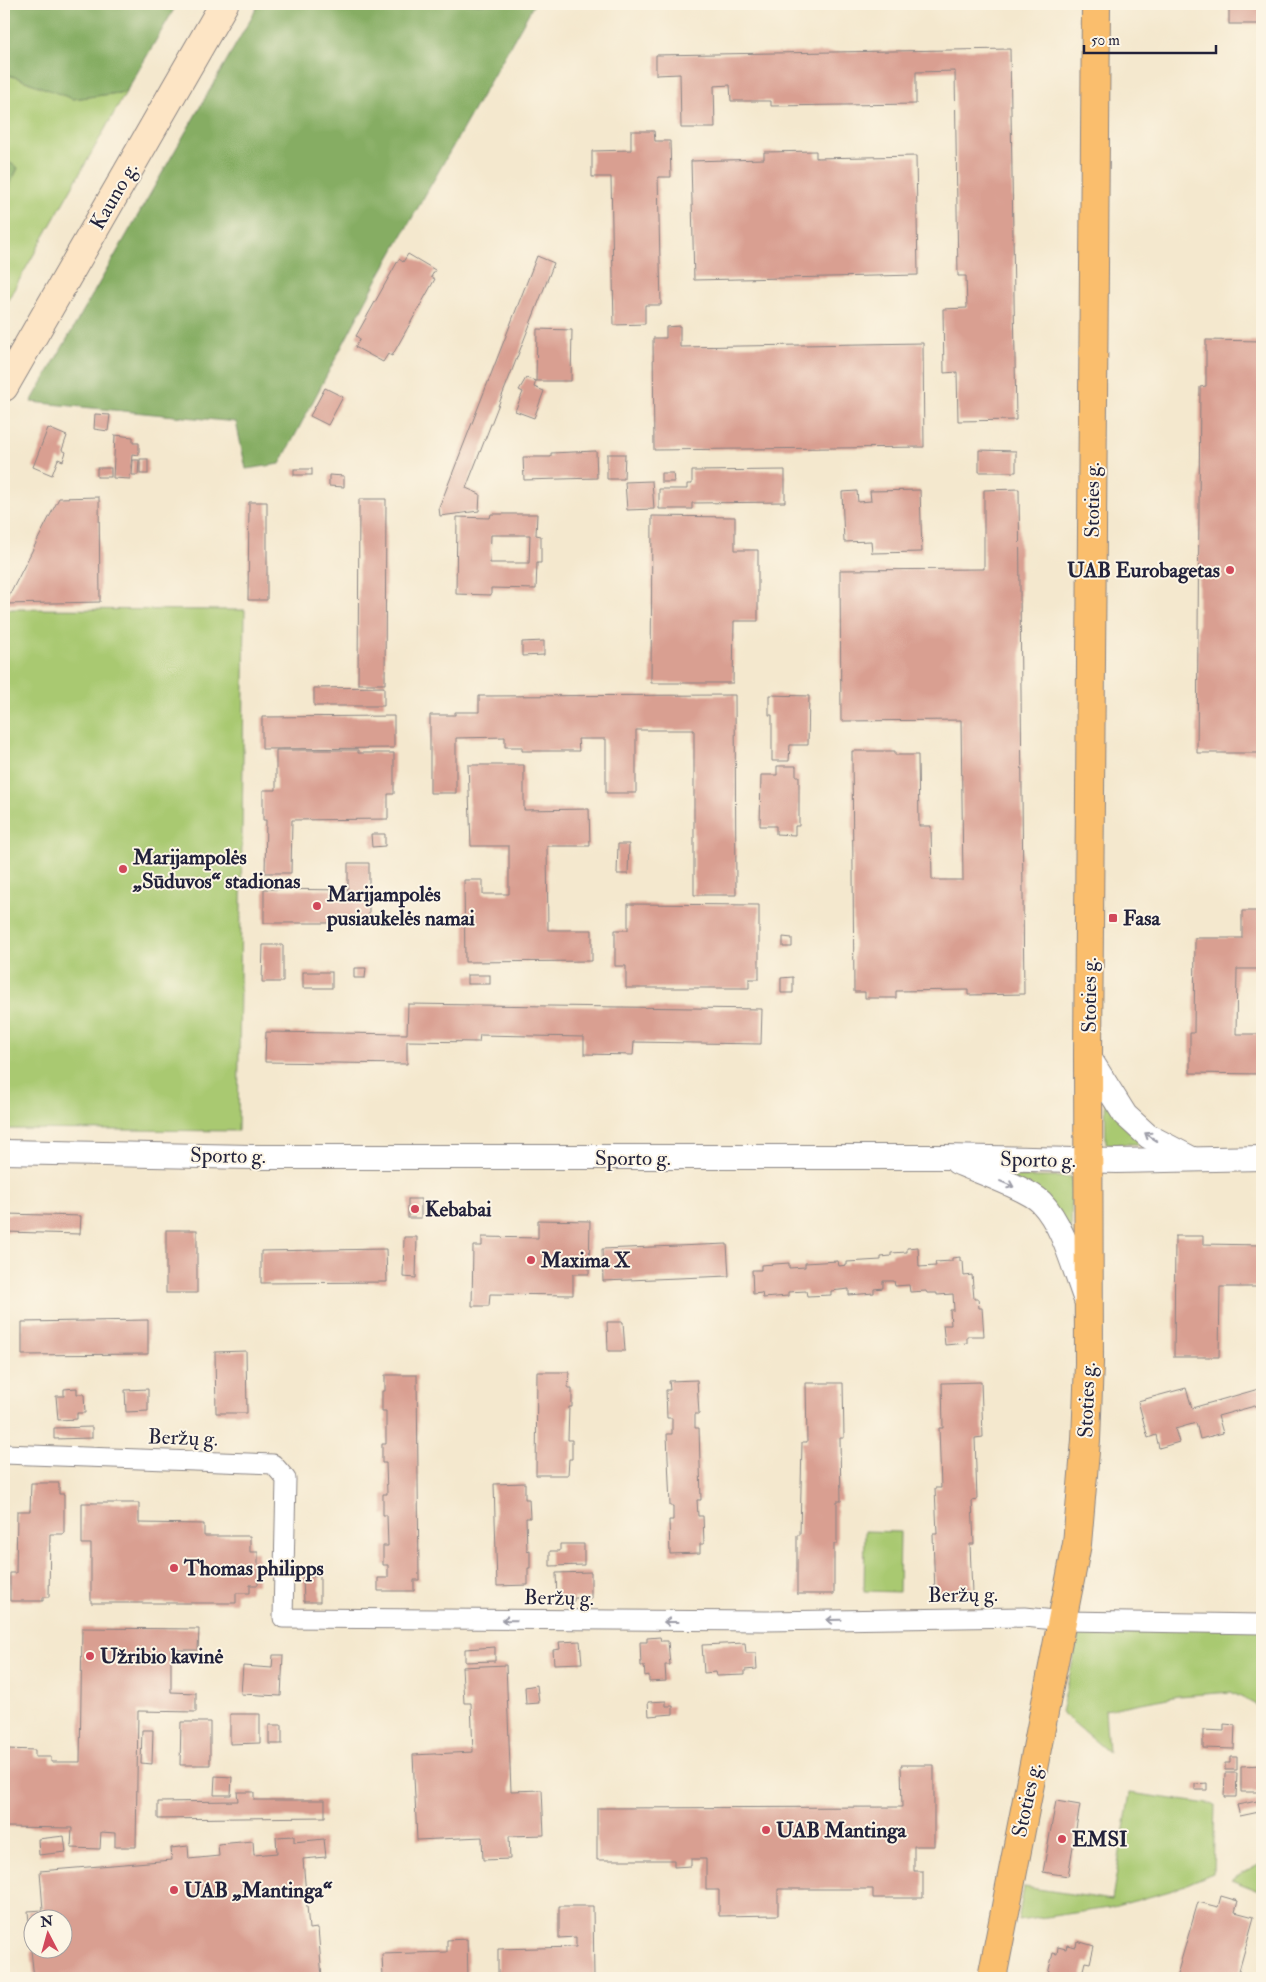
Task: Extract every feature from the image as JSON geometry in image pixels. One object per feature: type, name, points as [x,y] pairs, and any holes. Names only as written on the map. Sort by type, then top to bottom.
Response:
[{"type":"main road","name":"Kauno g.","points":[[4,388],[224,4]]},
{"type":"main road","name":"Stoties g.","points":[[992,1978],[1064,1621],[1077,1544],[1083,1492],[1089,1378],[1090,1161],[1088,1056],[1096,4]]},
{"type":"street","points":[[1088,1056],[1126,1115],[1148,1136],[1193,1160]]},
{"type":"street","name":"Sporto g.","points":[[4,1152],[270,1157],[946,1158],[1090,1161],[1262,1158]]},
{"type":"street","points":[[946,1158],[1024,1191],[1040,1201],[1056,1222],[1089,1306]]},
{"type":"street","name":"Beržų g.","points":[[4,1454],[273,1464],[286,1479],[283,1618],[738,1622],[1025,1617],[1064,1621],[1262,1624]]},
{"type":"green space","points":[[4,4],[177,4],[126,92],[73,99],[4,73]]},
{"type":"green space","points":[[259,4],[534,4],[379,276],[280,464],[246,469],[236,422],[31,402]]},
{"type":"green space","points":[[4,73],[73,99],[126,92],[4,307],[4,196],[18,168],[4,159]]},
{"type":"green space","points":[[4,159],[18,168],[4,196]]},
{"type":"green space","name":"Marijampolės „Sūduvos“ stadionas","points":[[4,609],[245,610],[238,1131],[4,1129]]},
{"type":"green space","points":[[1105,1097],[1150,1144],[1106,1144]]},
{"type":"green space","points":[[1003,1177],[1072,1177],[1071,1245]]},
{"type":"green space","points":[[865,1531],[900,1532],[899,1592],[864,1591]]},
{"type":"green space","points":[[1083,1617],[1262,1618],[1262,1708],[1231,1692],[1178,1696],[1105,1710],[1108,1752],[1061,1712]]},
{"type":"green space","points":[[1130,1793],[1215,1805],[1213,1873],[1170,1891],[1109,1908],[1018,1921],[1024,1887],[1112,1900]]},
{"type":"green space","points":[[1262,1863],[1262,1892],[1231,1880]]},
{"type":"building","points":[[1229,4],[1262,4],[1262,24],[1229,24]]},
{"type":"building","points":[[1010,49],[1016,420],[958,421],[957,372],[944,373],[943,309],[967,308],[966,276],[958,276],[955,71],[916,72],[916,104],[771,106],[771,101],[731,101],[730,85],[714,86],[715,128],[681,128],[680,74],[656,75],[656,55]]},
{"type":"building","points":[[631,131],[654,131],[655,141],[670,141],[671,177],[658,177],[661,305],[645,305],[645,324],[614,325],[611,177],[592,177],[592,151],[631,150]]},
{"type":"building","points":[[816,151],[816,158],[916,156],[918,275],[694,280],[691,161],[764,159],[764,152]]},
{"type":"building","points":[[408,254],[435,270],[431,277],[435,279],[392,356],[388,354],[383,362],[355,347],[360,339],[356,336],[399,259],[403,262]]},
{"type":"building","points":[[537,256],[554,263],[466,488],[480,494],[479,511],[440,516],[439,508]]},
{"type":"building","points":[[680,326],[680,347],[923,343],[924,447],[654,450],[653,338],[666,338],[666,327]]},
{"type":"building","points":[[537,329],[572,330],[571,381],[536,381]]},
{"type":"building","name":"UAB Eurobagetas","points":[[1206,340],[1262,341],[1262,753],[1197,753],[1200,387],[1206,386]]},
{"type":"building","points":[[526,378],[536,381],[534,387],[544,391],[534,418],[515,411],[523,392],[519,390]]},
{"type":"building","points":[[325,388],[343,397],[328,425],[310,416]]},
{"type":"building","points":[[95,414],[110,415],[108,431],[94,429]]},
{"type":"building","points":[[48,428],[67,436],[62,450],[66,452],[63,461],[58,459],[52,475],[33,467]]},
{"type":"building","points":[[115,435],[133,437],[133,443],[139,443],[139,455],[132,454],[130,479],[113,478]]},
{"type":"building","points":[[979,450],[1016,451],[1016,472],[979,472]]},
{"type":"building","points":[[596,451],[597,478],[524,480],[523,457],[551,457],[551,453]]},
{"type":"building","points":[[607,454],[625,454],[624,479],[607,479]]},
{"type":"building","points":[[140,459],[148,459],[148,474],[140,474]]},
{"type":"building","points":[[133,460],[139,460],[138,475],[132,475]]},
{"type":"building","points":[[97,468],[111,468],[111,477],[97,477]]},
{"type":"building","points":[[294,469],[312,469],[312,475],[294,475]]},
{"type":"building","points":[[785,470],[785,502],[692,503],[692,509],[659,509],[659,489],[687,489],[687,484],[692,484],[692,471]]},
{"type":"building","points":[[661,473],[673,473],[674,482],[661,482]]},
{"type":"building","points":[[329,475],[344,476],[344,487],[329,486]]},
{"type":"building","points":[[652,481],[654,509],[627,510],[625,482]]},
{"type":"building","points":[[1019,489],[1024,994],[968,995],[968,990],[896,991],[896,998],[865,998],[865,992],[854,992],[852,751],[895,751],[895,755],[918,755],[919,826],[931,826],[932,880],[963,880],[961,720],[841,721],[840,570],[984,569],[984,490]]},
{"type":"building","points":[[920,490],[922,552],[872,553],[871,541],[844,542],[842,492],[857,491],[858,502],[871,501],[870,491]]},
{"type":"building","points":[[99,497],[100,602],[5,604],[59,498]]},
{"type":"building","points":[[359,499],[386,499],[385,684],[358,684]]},
{"type":"building","points":[[249,502],[267,502],[267,600],[248,600]]},
{"type":"building","points":[[491,514],[537,514],[536,535],[541,536],[541,563],[537,563],[536,589],[491,588],[491,595],[456,594],[457,517],[490,518]],"holes":[[[491,535],[530,535],[529,563],[490,563]]]},
{"type":"building","points":[[652,516],[735,517],[735,550],[758,550],[758,621],[734,621],[733,683],[651,683]]},
{"type":"building","points":[[544,641],[544,655],[522,656],[522,642]]},
{"type":"building","points":[[384,687],[384,706],[314,706],[314,688]]},
{"type":"building","points":[[735,695],[736,895],[694,895],[694,730],[636,730],[636,793],[606,793],[606,739],[578,739],[579,751],[522,751],[522,747],[505,747],[505,737],[456,738],[456,793],[430,793],[430,715],[455,715],[455,712],[479,712],[479,696]]},
{"type":"building","points":[[769,695],[809,696],[808,745],[790,745],[789,761],[772,761],[772,715],[769,715]]},
{"type":"building","points":[[394,716],[394,748],[262,749],[262,717]]},
{"type":"building","points":[[276,750],[358,750],[358,753],[394,753],[394,794],[388,794],[388,819],[292,820],[291,873],[265,873],[266,820],[263,820],[263,790],[276,790]]},
{"type":"building","points":[[468,765],[524,765],[524,810],[589,809],[590,846],[547,846],[548,930],[592,930],[592,961],[465,962],[464,880],[483,880],[483,894],[509,894],[509,846],[471,846]]},
{"type":"building","points":[[777,766],[796,766],[796,776],[799,776],[799,826],[795,826],[795,835],[776,834],[776,826],[760,826],[761,775],[777,775]]},
{"type":"building","points":[[371,834],[385,834],[385,846],[372,847]]},
{"type":"building","points":[[618,844],[629,844],[628,874],[617,874]]},
{"type":"building","name":"Marijampolės pusiaukelės namai","points":[[348,863],[369,863],[369,923],[264,923],[264,889],[348,890]]},
{"type":"building","points":[[628,904],[759,905],[759,979],[749,979],[749,988],[626,988],[626,966],[615,966],[615,930],[628,930]]},
{"type":"building","points":[[1242,911],[1262,911],[1262,954],[1260,954],[1260,969],[1237,969],[1236,1034],[1262,1034],[1262,1074],[1190,1073],[1190,1033],[1194,1033],[1195,938],[1242,938]]},
{"type":"building","points":[[783,937],[792,938],[792,947],[783,947]]},
{"type":"building","points":[[263,945],[283,945],[283,982],[262,982]]},
{"type":"building","points":[[354,968],[366,968],[365,978],[354,978]]},
{"type":"building","points":[[303,972],[332,972],[332,988],[303,988]]},
{"type":"building","points":[[467,975],[490,975],[490,984],[467,984]]},
{"type":"building","points":[[793,977],[793,993],[781,993],[781,978]]},
{"type":"building","points":[[408,1004],[762,1009],[761,1044],[634,1042],[633,1055],[584,1054],[584,1037],[480,1035],[479,1042],[407,1041],[407,1064],[265,1062],[266,1032],[407,1034]]},
{"type":"building","name":"Kebabai","points":[[408,1199],[421,1199],[421,1218],[408,1218]]},
{"type":"building","points":[[6,1214],[81,1216],[80,1234],[5,1232]]},
{"type":"building","name":"Maxima X","points":[[538,1220],[590,1221],[589,1274],[573,1274],[573,1295],[490,1294],[489,1306],[472,1306],[473,1246],[482,1246],[482,1237],[538,1238]]},
{"type":"building","points":[[166,1230],[197,1230],[197,1293],[166,1293]]},
{"type":"building","points":[[1175,1236],[1203,1236],[1203,1244],[1262,1245],[1262,1287],[1220,1287],[1219,1357],[1174,1357]]},
{"type":"building","points":[[404,1237],[417,1237],[416,1278],[403,1277]]},
{"type":"building","points":[[727,1244],[729,1276],[603,1281],[602,1249]]},
{"type":"building","points":[[918,1247],[919,1267],[936,1266],[935,1262],[952,1261],[952,1258],[960,1257],[960,1261],[963,1261],[964,1276],[972,1275],[974,1299],[978,1299],[979,1308],[982,1308],[984,1336],[967,1336],[967,1343],[945,1345],[943,1325],[951,1325],[950,1310],[954,1310],[953,1294],[937,1295],[937,1293],[927,1293],[926,1291],[910,1292],[909,1285],[895,1286],[894,1281],[883,1281],[883,1288],[874,1289],[874,1293],[849,1295],[849,1289],[831,1291],[831,1295],[807,1296],[806,1291],[788,1292],[788,1296],[763,1298],[762,1293],[753,1294],[752,1270],[761,1270],[761,1265],[789,1263],[789,1268],[805,1267],[805,1263],[838,1261],[839,1266],[847,1265],[847,1262],[881,1260],[881,1257],[891,1256],[891,1253],[907,1252],[907,1248]]},
{"type":"building","points":[[386,1249],[387,1282],[261,1283],[261,1251]]},
{"type":"building","points":[[148,1320],[148,1354],[22,1355],[22,1322]]},
{"type":"building","points":[[607,1322],[623,1322],[625,1351],[608,1351]]},
{"type":"building","points":[[246,1351],[247,1413],[216,1413],[215,1352]]},
{"type":"building","points":[[537,1372],[569,1372],[568,1388],[572,1388],[572,1407],[569,1407],[568,1440],[572,1440],[572,1459],[569,1459],[568,1475],[536,1475]]},
{"type":"building","points":[[385,1375],[417,1375],[419,1580],[414,1580],[414,1591],[378,1591],[378,1578],[388,1578],[388,1565],[383,1565],[383,1546],[388,1546],[387,1515],[383,1515],[383,1494],[387,1494],[386,1463],[382,1463],[382,1444],[386,1444],[386,1411],[382,1411],[382,1391],[385,1391]]},
{"type":"building","points":[[697,1380],[699,1414],[695,1414],[695,1428],[699,1428],[701,1500],[697,1500],[698,1516],[703,1516],[704,1544],[700,1544],[700,1553],[670,1554],[669,1520],[673,1520],[673,1506],[670,1506],[667,1434],[672,1434],[672,1418],[667,1418],[666,1390],[670,1390],[669,1381]]},
{"type":"building","points":[[981,1382],[983,1437],[975,1438],[977,1500],[972,1501],[974,1544],[970,1544],[972,1594],[935,1595],[933,1534],[937,1534],[935,1488],[941,1488],[939,1428],[943,1428],[942,1383]]},
{"type":"building","points":[[806,1383],[843,1383],[844,1438],[840,1438],[841,1501],[837,1501],[837,1544],[834,1544],[834,1594],[797,1594],[797,1535],[800,1535],[802,1442],[807,1442]]},
{"type":"building","points":[[77,1388],[77,1394],[84,1394],[85,1413],[77,1413],[77,1419],[58,1420],[56,1396],[64,1396],[64,1389]]},
{"type":"building","points":[[1186,1388],[1192,1408],[1262,1388],[1262,1404],[1218,1416],[1223,1433],[1200,1439],[1196,1423],[1175,1429],[1179,1442],[1159,1448],[1156,1435],[1148,1438],[1138,1401]]},
{"type":"building","points":[[148,1389],[148,1411],[126,1412],[125,1390]]},
{"type":"building","points":[[92,1427],[92,1438],[54,1439],[54,1428]]},
{"type":"building","points":[[31,1483],[59,1483],[59,1494],[64,1494],[64,1534],[50,1534],[49,1597],[43,1597],[43,1601],[10,1601],[10,1573],[16,1573],[17,1511],[30,1511]]},
{"type":"building","points":[[525,1483],[525,1499],[529,1499],[530,1518],[526,1518],[527,1551],[530,1550],[528,1585],[497,1586],[494,1484]]},
{"type":"building","name":"Thomas philipps","points":[[82,1503],[139,1503],[139,1523],[204,1524],[204,1536],[250,1536],[250,1552],[258,1552],[258,1585],[250,1585],[250,1593],[236,1593],[236,1603],[91,1603],[91,1544],[82,1544]]},
{"type":"building","points":[[560,1544],[584,1544],[584,1565],[550,1566],[550,1551],[560,1551]]},
{"type":"building","points":[[591,1572],[591,1598],[574,1598],[574,1601],[557,1602],[556,1573]]},
{"type":"building","points":[[320,1576],[320,1602],[304,1602],[303,1577]]},
{"type":"building","points":[[82,1628],[199,1629],[198,1650],[171,1650],[171,1692],[196,1693],[196,1712],[138,1711],[136,1847],[115,1847],[115,1833],[101,1832],[100,1849],[71,1848],[72,1828],[4,1827],[4,1757],[7,1757],[7,1749],[35,1750],[35,1757],[51,1757],[51,1762],[80,1762]]},
{"type":"building","points":[[660,1637],[661,1641],[668,1641],[670,1665],[665,1665],[666,1681],[649,1682],[649,1675],[645,1676],[644,1666],[641,1666],[640,1642],[647,1642],[647,1638]]},
{"type":"building","points":[[580,1641],[582,1663],[554,1664],[553,1650],[560,1649],[559,1642]]},
{"type":"building","points":[[745,1643],[746,1653],[756,1653],[757,1669],[745,1670],[745,1675],[717,1676],[716,1672],[704,1673],[702,1645]]},
{"type":"building","points":[[495,1647],[495,1661],[465,1662],[465,1649]]},
{"type":"building","points":[[273,1655],[283,1655],[281,1696],[241,1694],[243,1666],[272,1668]]},
{"type":"building","points":[[506,1665],[511,1791],[542,1790],[544,1835],[509,1836],[510,1859],[483,1860],[482,1837],[417,1840],[413,1755],[473,1752],[471,1703],[464,1703],[462,1667]]},
{"type":"building","points":[[537,1685],[539,1703],[526,1704],[525,1687]]},
{"type":"building","points":[[666,1701],[666,1706],[673,1706],[673,1714],[649,1716],[648,1702]]},
{"type":"building","points":[[230,1714],[260,1714],[260,1743],[230,1744]]},
{"type":"building","points":[[181,1722],[210,1722],[210,1765],[180,1765]]},
{"type":"building","points":[[1224,1724],[1235,1725],[1234,1749],[1203,1748],[1203,1730],[1224,1731]]},
{"type":"building","points":[[269,1725],[282,1725],[282,1744],[269,1744]]},
{"type":"building","points":[[142,1730],[153,1730],[152,1764],[141,1763]]},
{"type":"building","points":[[1230,1757],[1237,1757],[1237,1770],[1225,1770],[1225,1763],[1230,1763]]},
{"type":"building","name":"UAB Mantinga","points":[[901,1765],[934,1765],[934,1846],[914,1846],[914,1871],[923,1871],[923,1898],[873,1898],[873,1889],[778,1889],[778,1915],[719,1916],[719,1890],[706,1890],[706,1859],[691,1859],[691,1866],[674,1867],[674,1860],[597,1860],[597,1808],[902,1807]]},
{"type":"building","points":[[1262,1765],[1262,1792],[1241,1792],[1241,1766]]},
{"type":"building","points":[[1225,1773],[1237,1773],[1236,1797],[1224,1797]]},
{"type":"building","points":[[215,1776],[232,1777],[231,1795],[214,1795]]},
{"type":"building","points":[[1207,1783],[1207,1790],[1195,1790],[1195,1784]]},
{"type":"building","points":[[237,1792],[254,1792],[254,1800],[325,1800],[325,1817],[158,1819],[158,1802],[238,1801]]},
{"type":"building","name":"EMSI","points":[[1056,1801],[1080,1805],[1068,1876],[1043,1872]]},
{"type":"building","points":[[1257,1801],[1259,1812],[1240,1816],[1237,1805]]},
{"type":"building","points":[[64,1836],[66,1852],[39,1855],[38,1839]]},
{"type":"building","name":"UAB „Mantinga“","points":[[294,1836],[294,1842],[324,1839],[326,1857],[303,1859],[309,1929],[318,1928],[322,1978],[34,1978],[32,1960],[72,1960],[72,1910],[43,1910],[40,1871],[172,1860],[171,1848],[188,1846],[189,1859],[219,1856],[218,1844],[253,1841],[254,1855],[277,1853],[276,1837]]},
{"type":"building","points":[[1221,1896],[1238,1901],[1235,1912],[1254,1917],[1237,1978],[1176,1978],[1198,1902],[1218,1907]]},
{"type":"building","points":[[559,1906],[593,1906],[594,1978],[498,1978],[498,1949],[576,1947],[576,1937],[559,1938]]},
{"type":"building","points":[[467,1939],[468,1978],[383,1978],[382,1954],[447,1952],[447,1940]]},
{"type":"building","points":[[1077,1941],[1094,1946],[1090,1963],[1085,1962],[1081,1978],[1047,1978],[1053,1953],[1057,1954],[1058,1947],[1066,1949],[1067,1945],[1076,1947]]},
{"type":"place","name":"UAB Eurobagetas","points":[[1230,570]]},
{"type":"place","name":"Marijampolės „Sūduvos“ stadionas","points":[[123,869]]},
{"type":"place","name":"Marijampolės pusiaukelės namai","points":[[317,906]]},
{"type":"place","name":"Fasa","points":[[1113,918]]},
{"type":"place","name":"Kebabai","points":[[415,1209]]},
{"type":"place","name":"Maxima X","points":[[531,1260]]},
{"type":"place","name":"Thomas philipps","points":[[174,1568]]},
{"type":"place","name":"Užribio kavinė","points":[[90,1656]]},
{"type":"place","name":"UAB Mantinga","points":[[766,1830]]},
{"type":"place","name":"EMSI","points":[[1062,1839]]},
{"type":"place","name":"UAB „Mantinga“","points":[[174,1890]]}]
